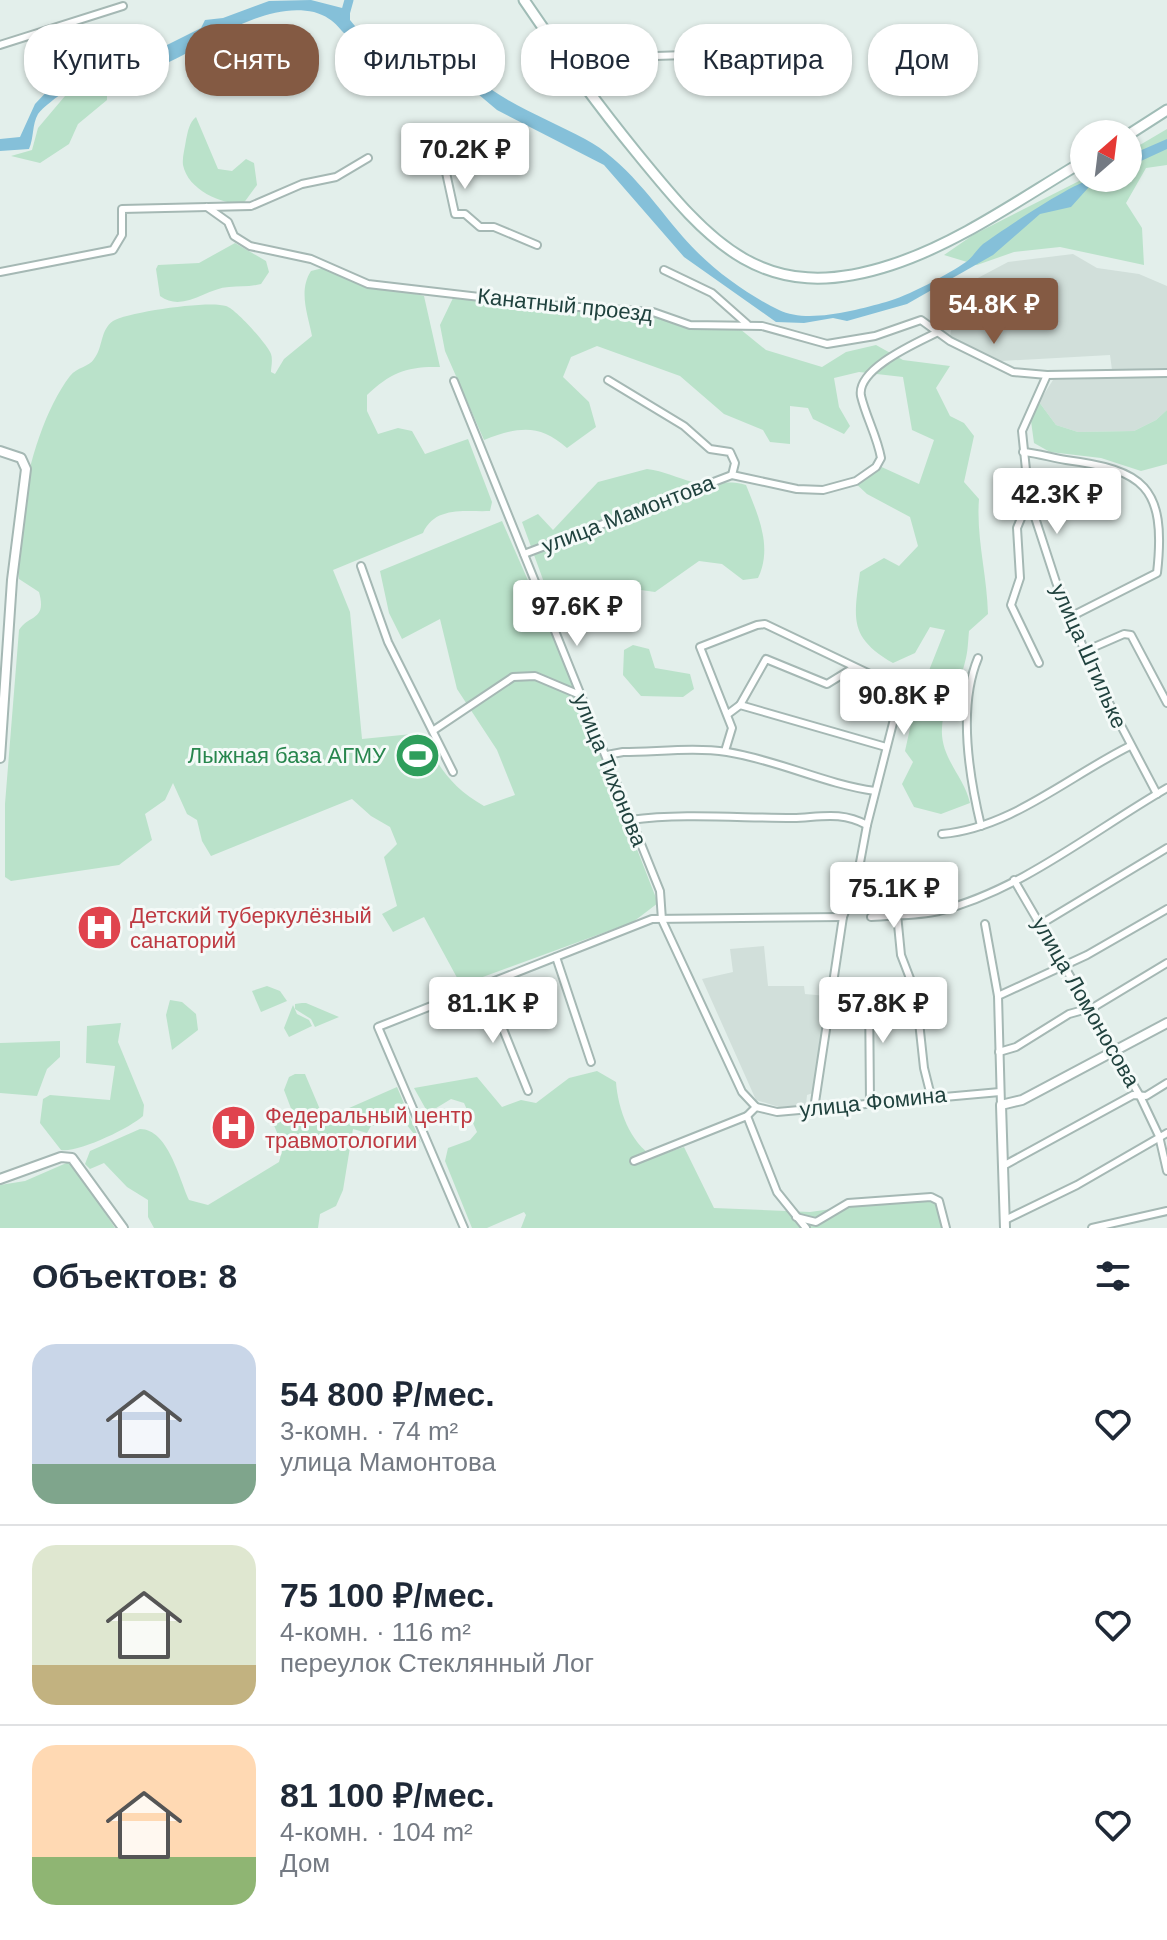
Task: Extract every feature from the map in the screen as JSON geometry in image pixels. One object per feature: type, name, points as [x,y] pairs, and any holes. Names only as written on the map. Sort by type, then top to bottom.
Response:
[{"type":"main road","points":[[524,0],[540,24]]},
{"type":"main road","points":[[593,96],[697,226],[728,251],[777,272],[827,276],[893,264],[954,237],[1070,169]]},
{"type":"main road","points":[[1142,126],[1167,110]]},
{"type":"street","points":[[0,45],[123,6]]},
{"type":"street","points":[[451,146],[445,168],[455,214],[465,214],[480,227],[505,230],[537,245]]},
{"type":"street","points":[[0,272],[113,250],[122,235],[122,209],[251,206],[302,184],[336,177],[368,158]]},
{"type":"street","name":"Канатный проезд","points":[[207,207],[228,222],[237,240],[250,246],[311,259],[368,284],[549,305],[653,312],[690,325],[747,324],[827,344],[875,336],[921,320],[936,333]]},
{"type":"street","points":[[664,270],[712,293],[747,324]]},
{"type":"street","points":[[936,333],[1013,372],[1047,375],[1167,373]]},
{"type":"street","name":"улица Мамонтова","points":[[524,554],[732,475],[797,489],[823,490],[845,486],[866,475],[881,458],[861,396],[863,382],[873,370],[899,352],[936,333]]},
{"type":"street","name":"улица Штильке","points":[[1047,375],[1022,431],[1029,499],[1085,651],[1130,746],[1157,794]]},
{"type":"street","name":"улица Мамонтова","points":[[608,380],[684,426],[710,449],[730,452],[735,463],[732,475]]},
{"type":"street","name":"улица Тихонова","points":[[454,381],[607,755],[662,899],[662,920],[742,1092],[756,1107]]},
{"type":"street","points":[[0,451],[21,458],[26,469],[12,580],[0,758]]},
{"type":"street","points":[[1023,452],[1126,469],[1143,481],[1160,503],[1166,536],[1157,573],[1078,613],[1072,619]]},
{"type":"street","points":[[1029,499],[1017,528],[1020,578],[1011,605],[1039,663]]},
{"type":"street","points":[[361,566],[388,642],[453,772]]},
{"type":"street","points":[[725,751],[732,733],[728,714],[700,650],[702,644],[765,624],[895,686],[900,692]]},
{"type":"street","points":[[1085,651],[1124,634],[1131,635],[1167,703]]},
{"type":"street","points":[[978,658],[969,682],[967,759],[981,826]]},
{"type":"street","points":[[728,714],[740,705],[766,659],[827,684],[853,668]]},
{"type":"street","points":[[434,730],[513,677],[535,676],[580,695]]},
{"type":"street","points":[[814,1109],[843,917],[856,884],[875,791],[905,676]]},
{"type":"street","points":[[740,705],[886,747]]},
{"type":"street","points":[[942,834],[981,826],[1016,812],[1130,746]]},
{"type":"street","points":[[607,755],[623,752],[725,751],[784,764],[843,785],[875,791]]},
{"type":"street","points":[[871,917],[944,909],[1014,880],[1167,788]]},
{"type":"street","points":[[630,820],[721,815],[796,818],[826,813],[856,819],[867,825]]},
{"type":"street","points":[[1041,924],[1167,848]]},
{"type":"street","name":"улица Ломоносова","points":[[1014,880],[1163,1134],[1167,1171]]},
{"type":"street","points":[[998,996],[1051,968],[1064,966],[1167,909]]},
{"type":"street","points":[[897,914],[901,955],[916,994],[924,1068],[931,1096]]},
{"type":"street","points":[[464,1228],[378,1027],[652,919],[843,917]]},
{"type":"street","points":[[985,924],[998,996],[1005,1224],[1163,1134]]},
{"type":"street","points":[[556,957],[591,1062]]},
{"type":"street","points":[[999,1052],[1016,1047],[1069,1014],[1089,1008],[1167,963]]},
{"type":"street","points":[[486,987],[528,1091]]},
{"type":"street","points":[[869,989],[870,1102]]},
{"type":"street","points":[[1001,1105],[1022,1100],[1167,1023]]},
{"type":"street","points":[[1003,1166],[1133,1095],[1140,1096],[1167,1083]]},
{"type":"street","name":"улица Фомина","points":[[756,1107],[777,1112],[991,1090],[1000,1092]]},
{"type":"street","points":[[634,1161],[747,1116],[756,1107]]},
{"type":"street","points":[[747,1116],[777,1192],[806,1228]]},
{"type":"street","points":[[0,1179],[61,1157],[72,1158],[123,1228]]},
{"type":"street","points":[[796,1217],[816,1222],[848,1203],[931,1197],[939,1201],[946,1228]]},
{"type":"street","points":[[1092,1228],[1167,1211]]},
{"type":"shaded area","points":[[1073,254],[1097,268],[1139,274],[1167,286],[1167,368],[1112,370],[1110,355],[1001,361],[950,336],[959,288],[1008,262]]},
{"type":"shaded area","points":[[1167,377],[1167,410],[1156,420],[1134,431],[1078,432],[1056,425],[1039,402],[1053,380]]},
{"type":"shaded area","points":[[764,946],[768,986],[804,986],[805,994],[827,996],[813,1093],[807,1095],[806,1105],[779,1107],[756,1100],[702,979],[733,972],[730,949]]},
{"type":"green space","points":[[65,96],[107,96],[107,100],[78,124],[69,144],[40,163],[11,156],[32,150],[38,128]]},
{"type":"green space","points":[[196,117],[218,169],[232,171],[246,159],[254,163],[257,185],[243,204],[207,194],[186,174],[184,152],[189,127]]},
{"type":"green space","points":[[1167,129],[1167,165],[1146,168],[1142,175],[1142,144]]},
{"type":"green space","points":[[1070,186],[1070,192],[1132,192],[1126,203],[1142,228],[1144,265],[1060,247],[1014,252],[977,265],[944,255],[973,235]]},
{"type":"green space","points":[[235,243],[266,261],[269,272],[261,284],[220,288],[186,301],[169,301],[160,296],[158,265],[199,263]]},
{"type":"green space","points":[[327,267],[359,280],[424,296],[440,367],[409,369],[392,376],[367,395],[367,411],[378,434],[398,428],[412,431],[425,454],[468,439],[492,502],[490,511],[443,514],[428,524],[423,533],[333,570],[350,612],[362,739],[422,733],[447,775],[473,799],[484,806],[515,795],[497,750],[457,689],[440,619],[402,639],[389,613],[380,571],[502,521],[565,665],[658,903],[633,922],[461,985],[424,917],[393,932],[382,914],[397,906],[384,857],[397,844],[390,827],[371,816],[352,799],[211,856],[202,841],[197,820],[187,814],[173,783],[165,800],[145,814],[152,840],[119,865],[11,881],[5,877],[5,804],[19,630],[41,608],[39,592],[19,579],[19,529],[36,445],[57,396],[73,373],[94,359],[106,329],[113,321],[134,314],[187,306],[217,305],[231,309],[269,349],[271,372],[275,374],[284,359],[312,336],[305,287],[311,271]]},
{"type":"green space","points":[[453,298],[547,307],[568,314],[585,309],[654,314],[691,327],[740,329],[766,350],[822,367],[846,352],[876,345],[903,360],[950,366],[936,388],[950,416],[964,423],[974,436],[964,482],[979,499],[988,614],[969,631],[965,662],[945,710],[942,728],[948,758],[970,803],[941,814],[914,807],[902,784],[913,762],[905,751],[915,706],[945,630],[930,627],[915,653],[893,663],[868,644],[857,625],[860,572],[884,558],[899,566],[918,546],[910,517],[867,494],[852,480],[875,464],[919,484],[934,440],[912,430],[903,377],[859,372],[834,378],[839,407],[850,426],[844,434],[813,419],[808,408],[790,406],[790,444],[770,442],[763,430],[724,414],[680,376],[597,346],[571,357],[563,377],[589,402],[596,427],[567,448],[547,434],[528,430],[507,432],[484,440],[445,351],[440,325]]},
{"type":"green space","points":[[1039,402],[1056,425],[1078,432],[1134,431],[1156,420],[1167,410],[1167,464],[1141,471],[1101,458],[1050,452],[1034,443],[1031,421]]},
{"type":"green space","points":[[647,469],[693,482],[746,485],[764,543],[758,578],[743,580],[722,564],[699,561],[655,592],[627,588],[557,618],[522,522],[538,514],[553,530],[598,482]]},
{"type":"green space","points":[[633,645],[649,649],[655,668],[690,674],[694,689],[683,697],[641,696],[623,675],[624,650]]},
{"type":"green space","points":[[267,986],[280,991],[287,1001],[261,1012],[252,991]]},
{"type":"green space","points":[[170,1000],[182,1002],[196,1014],[198,1030],[172,1050],[166,1015]]},
{"type":"green space","points":[[306,1003],[339,1017],[315,1027],[311,1019],[295,1009],[295,1004]]},
{"type":"green space","points":[[293,1005],[297,1014],[309,1020],[312,1026],[289,1037],[284,1028]]},
{"type":"green space","points":[[121,1023],[118,1042],[144,1105],[143,1116],[104,1139],[79,1148],[61,1150],[40,1123],[43,1099],[50,1095],[110,1100],[115,1066],[86,1063],[87,1026]]},
{"type":"green space","points":[[60,1041],[60,1057],[47,1069],[37,1096],[0,1093],[0,1043]]},
{"type":"green space","points":[[597,1071],[616,1082],[619,1103],[627,1124],[646,1151],[654,1157],[684,1147],[714,1208],[810,1212],[932,1195],[945,1211],[946,1228],[521,1228],[526,1215],[524,1212],[487,1228],[472,1228],[445,1161],[448,1148],[470,1140],[477,1132],[464,1103],[451,1099],[428,1113],[414,1088],[477,1077],[502,1107],[521,1100],[536,1103],[569,1078]]},
{"type":"green space","points":[[305,1074],[324,1119],[397,1087],[421,1143],[396,1111],[393,1122],[371,1126],[367,1133],[353,1129],[343,1190],[336,1206],[320,1214],[318,1228],[154,1228],[148,1217],[148,1200],[127,1187],[104,1163],[90,1169],[85,1164],[90,1151],[140,1129],[150,1131],[171,1156],[189,1200],[208,1205],[279,1162],[283,1147],[273,1123],[292,1111],[284,1090],[289,1077]]},
{"type":"green space","points":[[71,1161],[115,1228],[0,1228],[0,1185],[25,1181]]},
{"type":"water","points":[[311,0],[350,10],[350,20],[354,24],[336,24],[314,12],[293,10],[243,24],[203,24],[205,20],[223,18],[269,1]]},
{"type":"water","points":[[185,36],[185,53],[169,61],[169,44]]},
{"type":"water","points":[[43,96],[58,96],[38,114],[29,149],[0,151],[0,139],[20,137],[35,104]]},
{"type":"water","points":[[480,96],[500,96],[600,148],[626,170],[693,248],[727,278],[779,310],[803,316],[847,312],[905,295],[959,267],[983,244],[1070,188],[1070,192],[1084,192],[1071,207],[1040,214],[993,255],[907,304],[847,321],[833,318],[804,323],[776,322],[684,257],[604,165],[497,110]]},
{"type":"water","points":[[1167,139],[1167,149],[1142,161],[1142,150]]},
{"type":"waterway","points":[[344,18],[349,0]]},
{"type":"place","name":"Лыжная база АГМУ","points":[[417,755]]},
{"type":"place","name":"Детский туберкулёзный санаторий","points":[[99,928]]},
{"type":"place","name":"Федеральный центр травмотологии","points":[[234,1128]]}]
